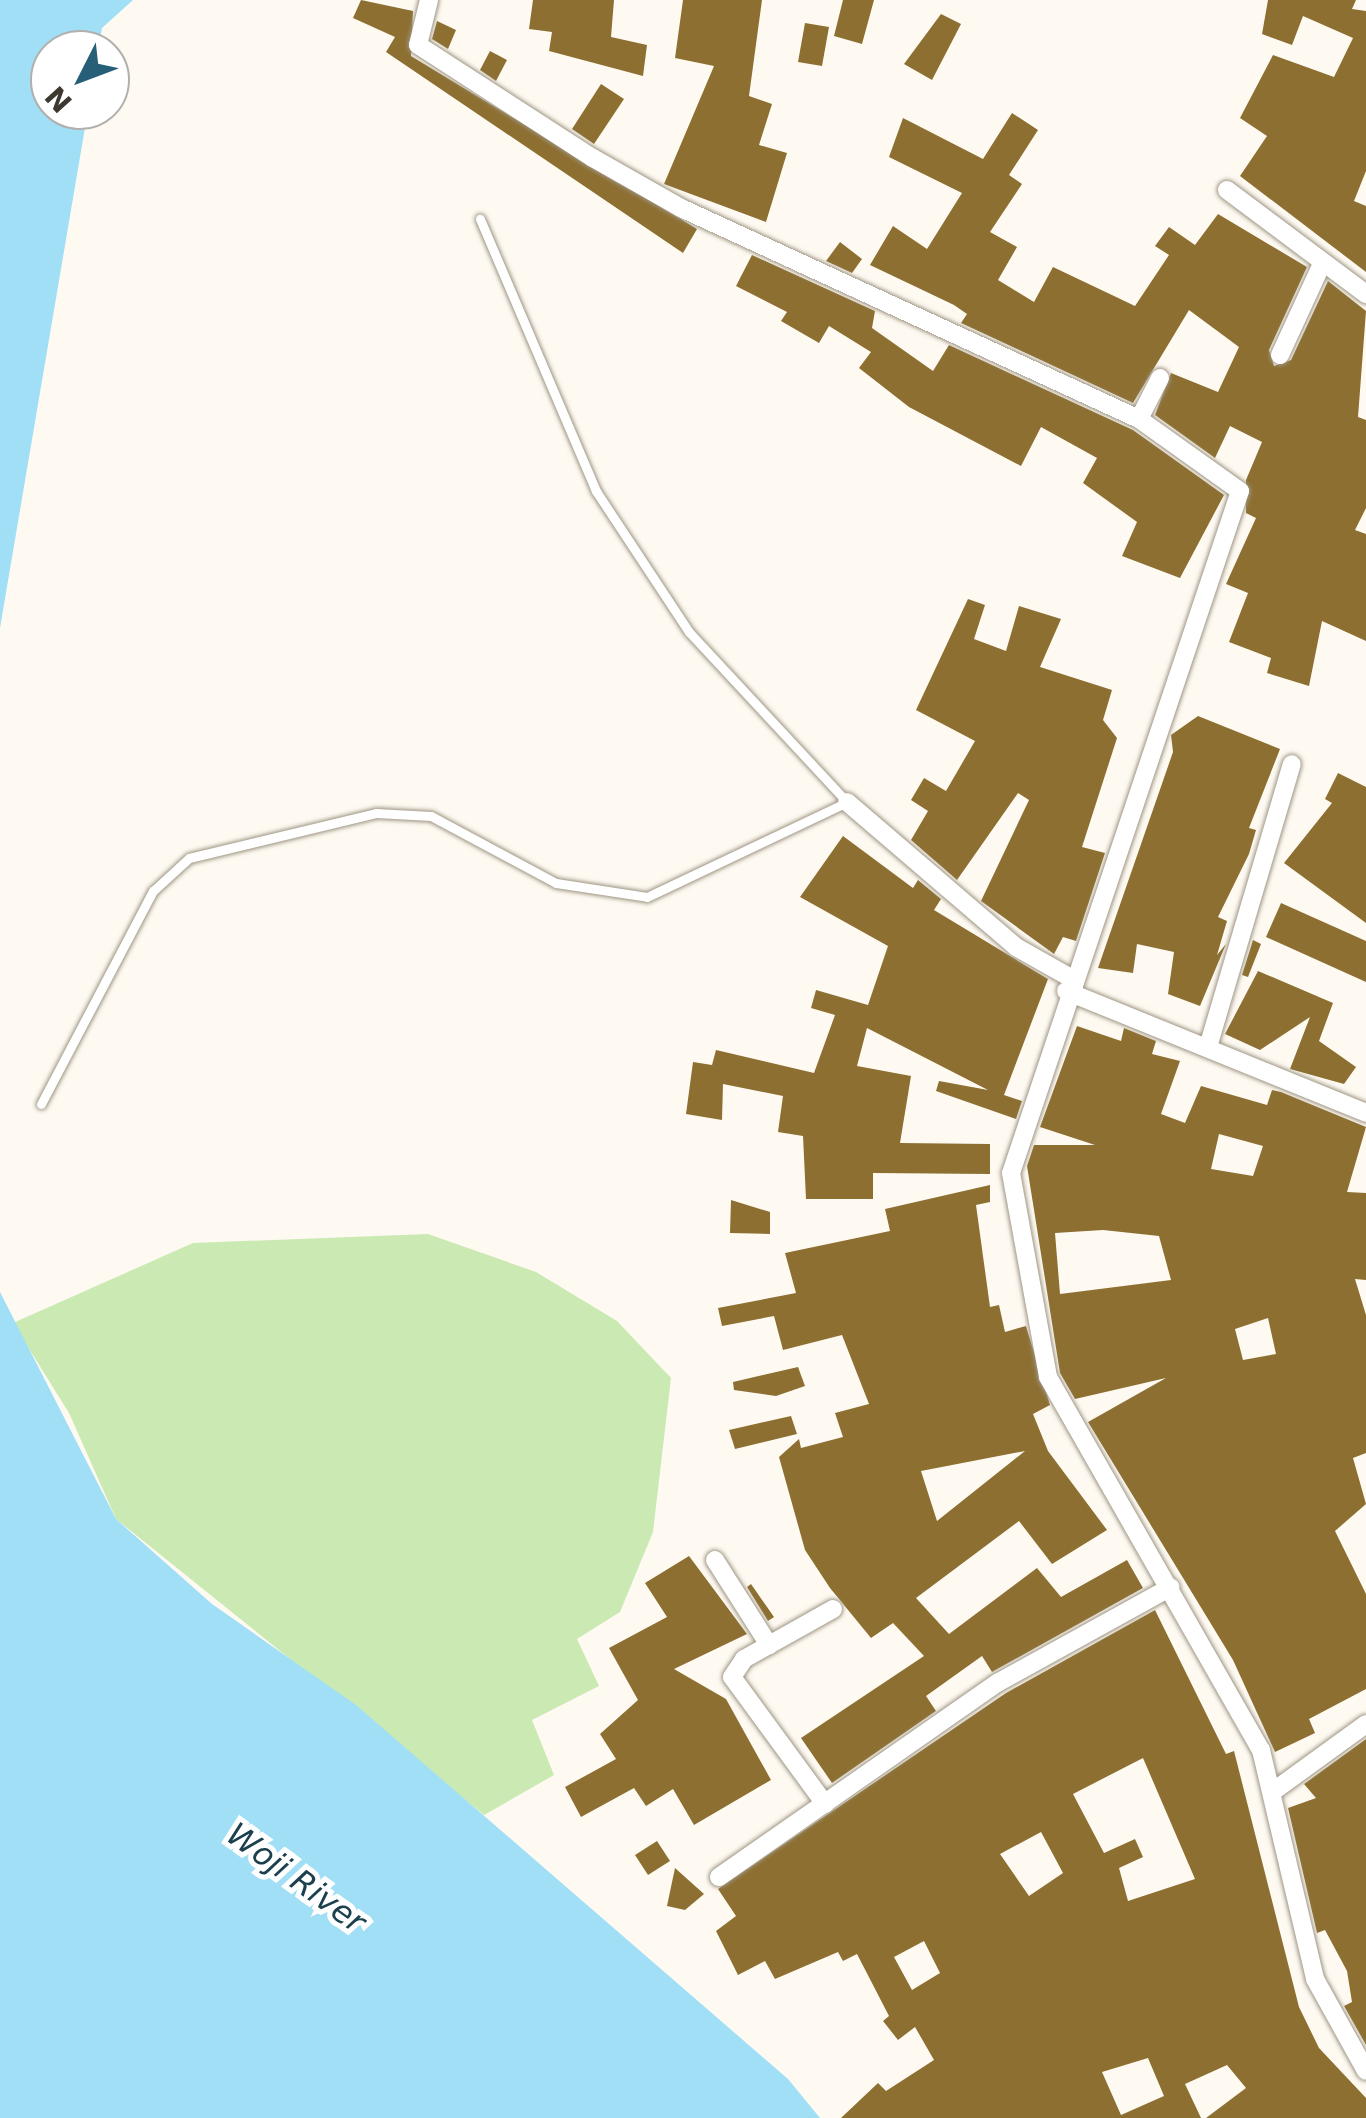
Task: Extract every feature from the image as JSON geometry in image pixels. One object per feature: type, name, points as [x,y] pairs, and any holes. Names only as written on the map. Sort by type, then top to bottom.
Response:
[{"type":"street","points":[[429,0],[418,45],[593,158],[681,208],[1138,419],[1227,476],[1240,491],[1238,514],[1069,985],[1010,1174],[1026,1289],[1048,1377],[1171,1587],[1275,1790],[1315,1979],[1366,2071]]},
{"type":"street","points":[[1227,190],[1320,266],[1366,294]]},
{"type":"street","points":[[1280,354],[1320,266]]},
{"type":"street","points":[[1138,419],[1160,378]]},
{"type":"street","points":[[1208,1047],[1292,764]]},
{"type":"street","points":[[847,802],[1016,946],[1069,985],[1366,1113]]},
{"type":"street","points":[[715,1560],[769,1644]]},
{"type":"street","points":[[719,1877],[999,1682],[1171,1587]]},
{"type":"street","points":[[825,1804],[732,1677],[769,1644],[832,1609]]},
{"type":"street","points":[[1275,1790],[1366,1724]]},
{"type":"lane","points":[[41,1104],[154,891],[188,858],[376,813],[431,816],[556,883],[648,897],[847,802],[689,632],[596,490],[480,219]]},
{"type":"green space","points":[[428,1234],[536,1272],[617,1321],[671,1378],[653,1532],[620,1612],[577,1639],[599,1686],[532,1720],[554,1775],[484,1815],[116,1519],[69,1413],[13,1323],[193,1243]]},
{"type":"water","points":[[0,0],[133,0],[102,30],[30,30],[30,130],[85,130],[0,628]]},
{"type":"water","name":"Woji River","points":[[0,1292],[116,1519],[212,1604],[356,1705],[788,2079],[820,2118],[0,2118]]},
{"type":"building","points":[[361,0],[413,11],[411,56],[697,229],[683,253],[386,52],[395,37],[353,18]]},
{"type":"building","points":[[533,0],[614,0],[611,37],[647,45],[643,76],[549,51],[552,32],[529,29]]},
{"type":"building","points":[[683,0],[762,0],[749,96],[772,104],[759,145],[787,153],[766,222],[664,184],[714,66],[675,58]]},
{"type":"building","points":[[843,0],[874,0],[862,44],[834,36]]},
{"type":"building","points":[[1268,0],[1356,0],[1352,9],[1366,11],[1366,171],[1354,201],[1366,206],[1366,272],[1240,176],[1267,136],[1240,118],[1273,55],[1334,77],[1353,38],[1303,16],[1292,45],[1262,34]]},
{"type":"building","points":[[941,14],[961,24],[932,80],[904,64]]},
{"type":"building","points":[[437,21],[456,30],[448,49],[432,39]]},
{"type":"building","points":[[805,23],[829,27],[822,66],[798,62]]},
{"type":"building","points":[[490,51],[507,60],[496,81],[480,70]]},
{"type":"building","points":[[601,84],[624,99],[594,144],[572,129]]},
{"type":"building","points":[[1012,113],[1038,130],[1009,175],[1022,184],[990,232],[1017,247],[998,280],[1034,302],[1053,267],[1135,306],[1169,255],[1155,246],[1169,227],[1195,245],[1218,214],[1307,267],[1269,350],[1274,366],[1291,360],[1328,281],[1366,311],[1358,417],[1366,420],[1366,508],[1355,530],[1366,534],[1366,641],[1322,621],[1309,686],[1267,673],[1271,658],[1229,642],[1248,593],[1226,584],[1256,518],[1246,513],[1246,480],[1262,442],[1230,426],[1215,458],[1155,415],[1171,373],[1218,392],[1239,347],[1189,310],[1133,403],[961,323],[967,314],[954,305],[870,265],[893,226],[927,249],[962,193],[889,157],[903,118],[983,159]]},
{"type":"building","points":[[840,242],[862,259],[852,273],[826,261]]},
{"type":"building","points":[[752,255],[875,311],[872,328],[933,371],[949,345],[1133,430],[1224,495],[1180,578],[1122,556],[1137,522],[1083,483],[1097,458],[1041,427],[1021,466],[909,407],[859,368],[871,352],[829,326],[819,343],[781,321],[787,312],[736,286]]},
{"type":"building","points":[[968,599],[985,605],[974,639],[1006,651],[1019,606],[1061,619],[1040,667],[1112,690],[1103,720],[1117,738],[1082,847],[1105,853],[1076,941],[1063,937],[1054,954],[981,901],[1029,800],[1018,793],[957,880],[911,840],[928,811],[911,800],[924,778],[946,791],[975,741],[916,710]]},
{"type":"building","points":[[1198,716],[1280,749],[1249,828],[1256,830],[1249,854],[1218,917],[1227,921],[1217,955],[1226,944],[1200,1006],[1168,994],[1174,952],[1137,944],[1133,973],[1098,968],[1173,752],[1171,735]]},
{"type":"building","points":[[1338,773],[1366,787],[1366,923],[1284,863],[1332,803],[1325,799]]},
{"type":"building","points":[[843,836],[913,888],[918,880],[941,899],[934,910],[1048,979],[1004,1095],[1022,1101],[1016,1119],[936,1091],[939,1081],[988,1090],[867,1028],[857,1066],[911,1076],[900,1143],[990,1144],[990,1174],[873,1173],[873,1199],[806,1199],[803,1136],[778,1132],[783,1096],[723,1084],[722,1120],[686,1114],[693,1062],[712,1065],[716,1050],[814,1073],[835,1015],[811,1008],[816,990],[868,1005],[888,946],[800,897]]},
{"type":"building","points":[[1281,903],[1366,941],[1366,982],[1266,937]]},
{"type":"building","points":[[1253,940],[1261,944],[1248,977],[1242,975]]},
{"type":"building","points":[[1258,971],[1333,1003],[1319,1041],[1356,1067],[1344,1084],[1290,1069],[1310,1017],[1260,1050],[1225,1034]]},
{"type":"building","points":[[1077,1026],[1121,1041],[1124,1028],[1156,1041],[1152,1054],[1180,1061],[1161,1114],[1185,1123],[1201,1086],[1267,1105],[1272,1090],[1281,1092],[1366,1127],[1347,1192],[1366,1193],[1366,1280],[1355,1279],[1366,1315],[1366,1453],[1353,1458],[1366,1504],[1335,1531],[1366,1594],[1366,1689],[1309,1719],[1315,1733],[1275,1752],[1233,1660],[1088,1422],[1166,1378],[1075,1399],[1060,1373],[1027,1166],[1034,1145],[1095,1145],[1040,1127]],"holes":[[[1219,1134],[1263,1146],[1253,1176],[1211,1169]],[[1103,1230],[1159,1236],[1171,1280],[1060,1294],[1055,1233]],[[1268,1318],[1276,1354],[1243,1360],[1235,1329]]]},
{"type":"building","points":[[990,1185],[990,1202],[976,1205],[990,1307],[999,1305],[1005,1332],[1026,1326],[1050,1405],[1033,1414],[1048,1451],[1107,1530],[1052,1564],[1019,1521],[916,1598],[949,1634],[1037,1568],[1061,1597],[1127,1560],[1143,1588],[992,1672],[982,1656],[926,1696],[936,1711],[832,1783],[801,1738],[924,1656],[893,1623],[871,1638],[830,1588],[805,1550],[779,1457],[799,1439],[801,1448],[843,1437],[835,1413],[869,1404],[842,1335],[783,1350],[774,1316],[722,1326],[718,1308],[796,1293],[785,1253],[890,1231],[885,1209]],"holes":[[[1025,1451],[937,1521],[921,1471]]]},
{"type":"building","points":[[731,1200],[770,1212],[770,1234],[730,1233]]},
{"type":"building","points":[[798,1367],[805,1386],[776,1396],[734,1390],[733,1382]]},
{"type":"building","points":[[791,1416],[797,1434],[735,1449],[729,1430]]},
{"type":"building","points":[[689,1556],[747,1634],[674,1669],[726,1699],[771,1780],[694,1825],[673,1789],[646,1806],[634,1788],[581,1817],[565,1787],[616,1759],[600,1734],[638,1700],[609,1648],[667,1617],[645,1583]]},
{"type":"building","points":[[751,1584],[774,1617],[768,1621],[747,1587]]},
{"type":"building","points":[[1155,1610],[1226,1754],[1234,1751],[1299,2007],[1319,2048],[1366,2098],[1366,2118],[1206,2118],[1246,2088],[1227,2065],[1185,2084],[1201,2118],[841,2118],[878,2083],[886,2091],[934,2060],[915,2027],[898,2040],[883,2021],[889,2016],[857,1954],[843,1961],[838,1952],[775,1979],[765,1961],[738,1975],[716,1931],[736,1916],[718,1889],[1006,1693]],"holes":[[[1143,1758],[1195,1879],[1128,1901],[1119,1868],[1143,1857],[1135,1839],[1104,1853],[1073,1794]],[[1041,1832],[1063,1873],[1029,1896],[1000,1854]],[[924,1941],[940,1973],[912,1990],[894,1957]],[[1148,2058],[1164,2096],[1121,2115],[1102,2072]]]},
{"type":"building","points":[[1366,1739],[1366,2045],[1344,2006],[1352,2002],[1347,1971],[1325,1930],[1317,1933],[1288,1808],[1316,1798],[1304,1784]]},
{"type":"building","points":[[657,1841],[670,1861],[648,1875],[635,1855]]},
{"type":"building","points":[[675,1868],[704,1894],[685,1910],[667,1906]]}]
